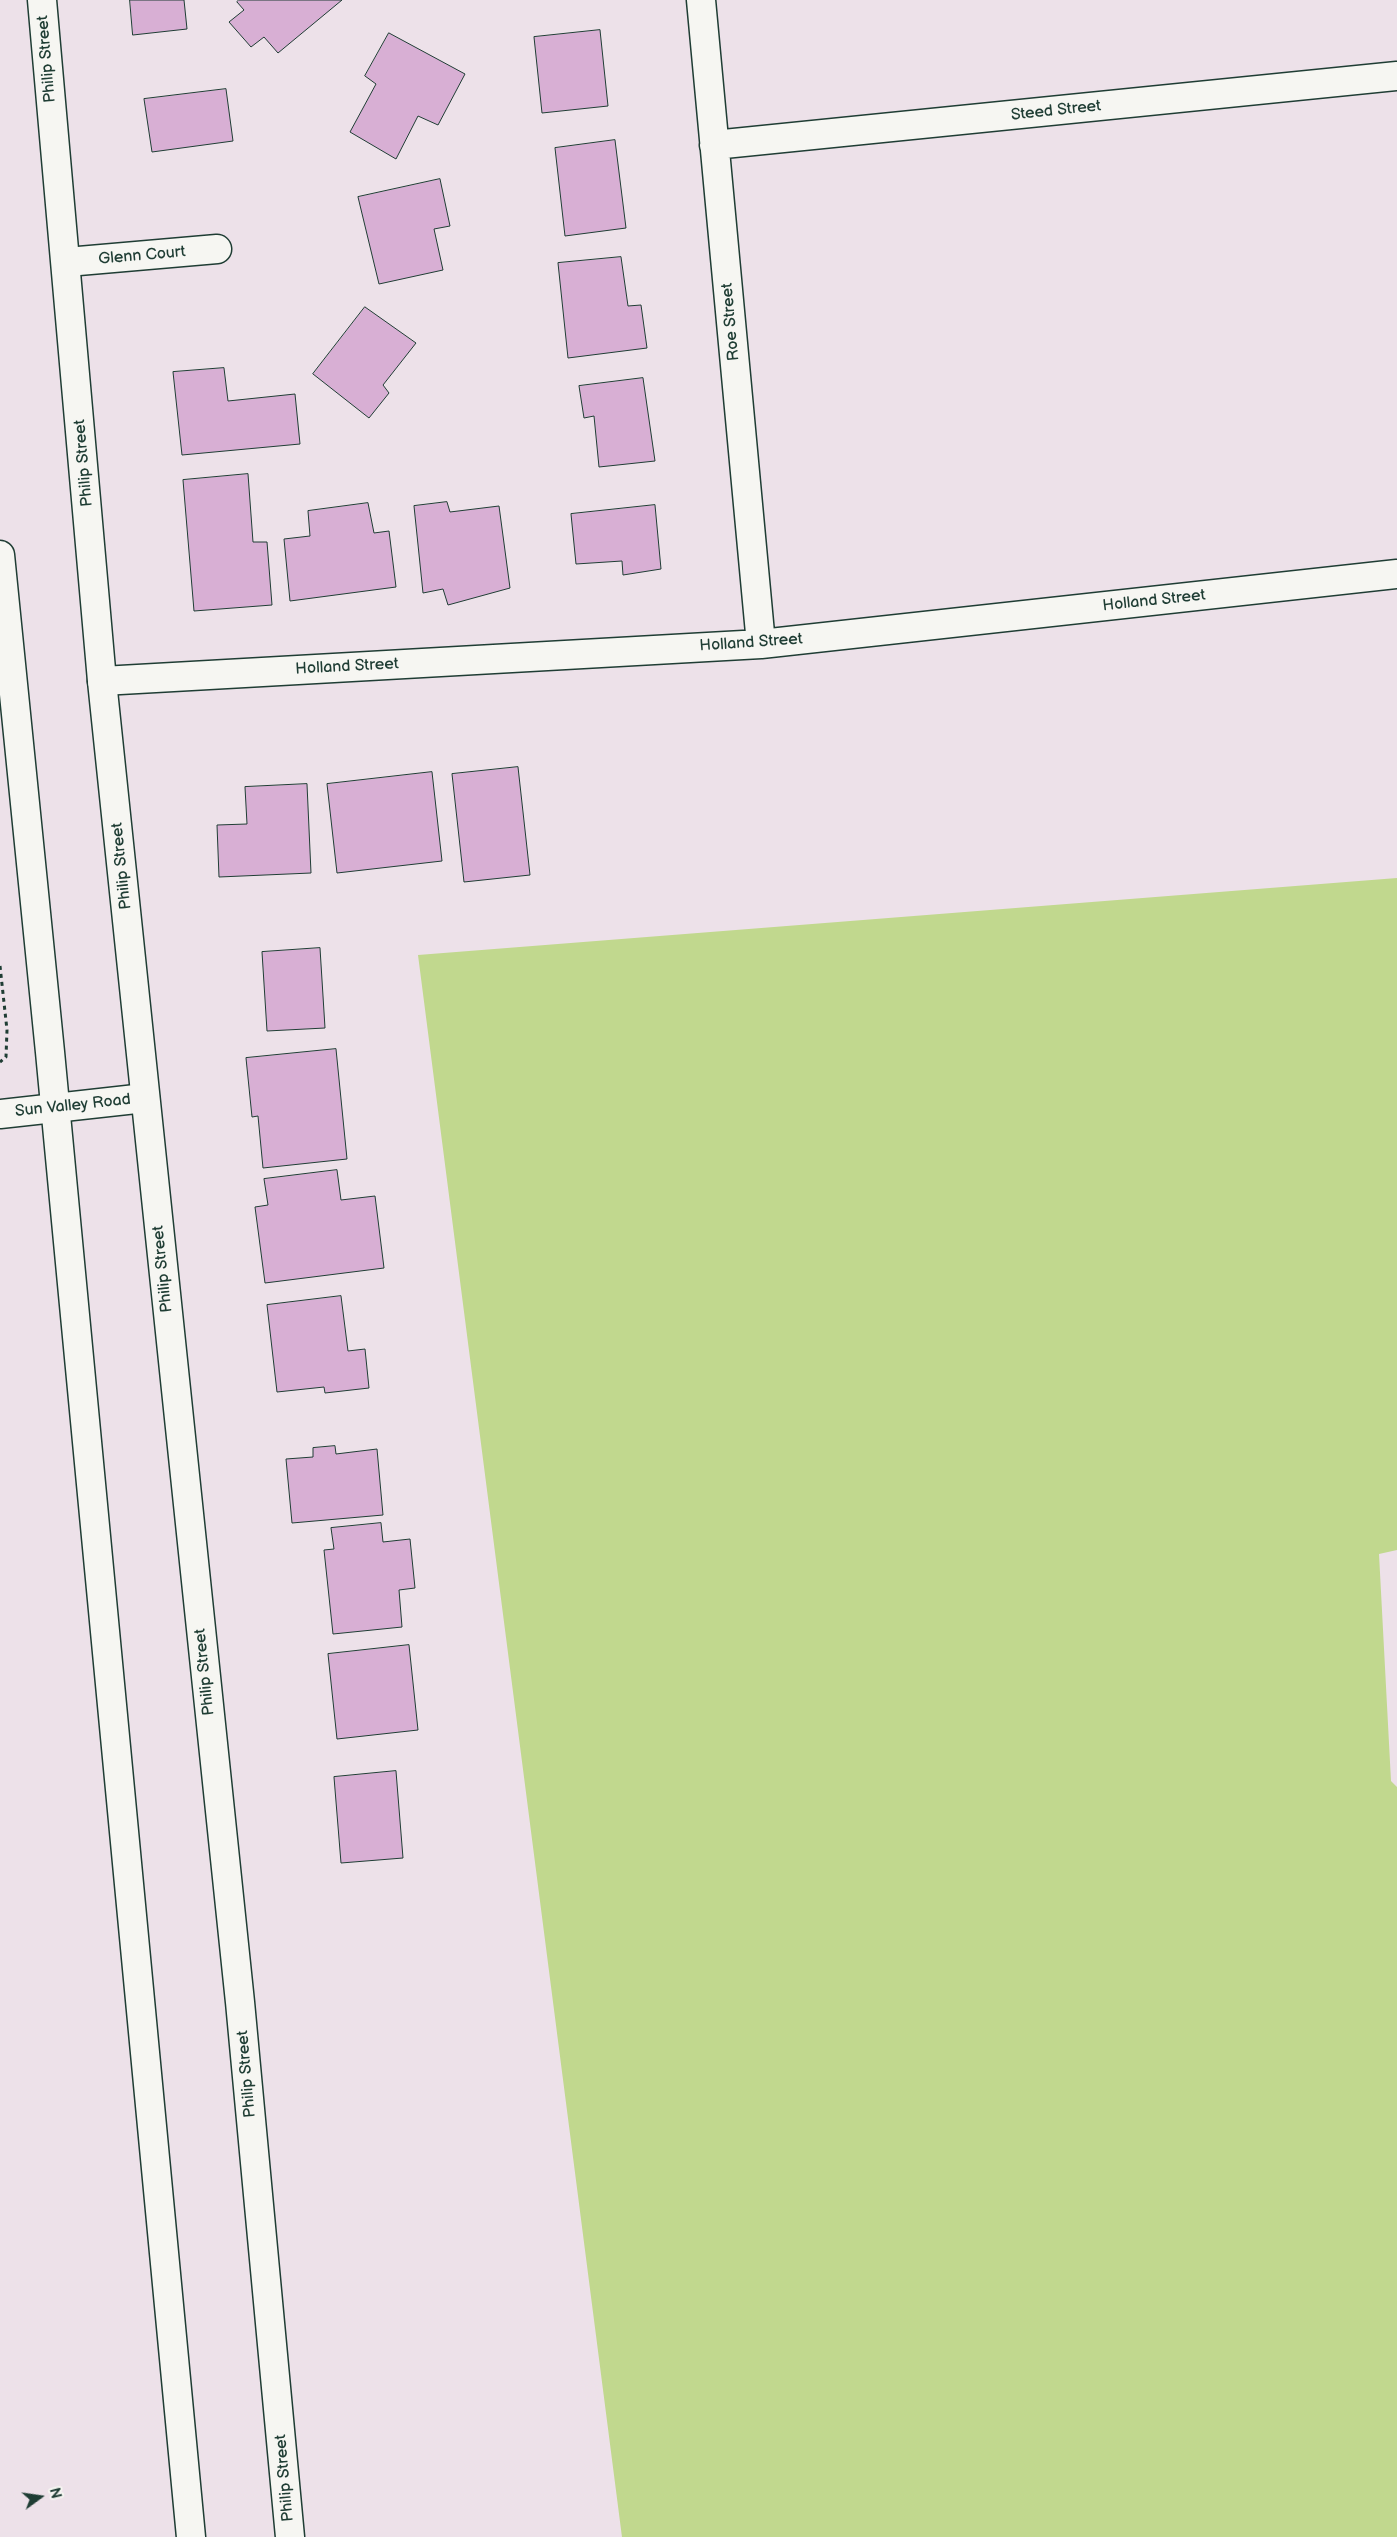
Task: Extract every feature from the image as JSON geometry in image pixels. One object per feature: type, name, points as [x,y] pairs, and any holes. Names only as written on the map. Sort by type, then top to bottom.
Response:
[{"type":"main road","name":"Philip Street","points":[[42,0],[67,262],[102,681],[241,2012],[290,2537]]},
{"type":"main road","name":"Roe Street","points":[[700,0],[761,644]]},
{"type":"main road","name":"Steed Street","points":[[714,145],[1397,76]]},
{"type":"main road","name":"Glenn Court","points":[[67,262],[217,249]]},
{"type":"main road","points":[[0,555],[55,1109],[191,2537]]},
{"type":"main road","name":"Holland Street","points":[[102,681],[761,644],[1397,574]]},
{"type":"main road","name":"Sun Valley Road","points":[[0,1114],[145,1098]]},
{"type":"path","points":[[0,966],[7,1030],[6,1057],[0,1062]]},
{"type":"green space","points":[[1397,878],[1397,1550],[1379,1554],[1391,1781],[1397,1787],[1397,2537],[622,2537],[418,955]]},
{"type":"building","points":[[130,0],[184,0],[187,29],[133,35]]},
{"type":"building","points":[[239,0],[342,0],[278,53],[264,37],[251,47],[229,22],[244,10],[237,2]]},
{"type":"building","points":[[600,30],[608,106],[542,113],[534,37]]},
{"type":"building","points":[[389,33],[465,74],[438,125],[418,116],[396,159],[350,132],[376,84],[365,76]]},
{"type":"building","points":[[226,89],[233,141],[152,152],[144,99]]},
{"type":"building","points":[[615,140],[626,228],[565,236],[555,148]]},
{"type":"building","points":[[440,179],[450,226],[434,229],[443,270],[379,284],[358,197]]},
{"type":"building","points":[[621,257],[628,306],[641,305],[647,348],[568,358],[558,263]]},
{"type":"building","points":[[365,307],[416,343],[383,385],[389,393],[369,418],[313,374]]},
{"type":"building","points":[[224,368],[228,401],[295,394],[300,444],[182,455],[173,372]]},
{"type":"building","points":[[643,378],[655,461],[599,467],[594,416],[584,418],[579,386]]},
{"type":"building","points":[[248,474],[253,542],[267,542],[272,605],[194,611],[183,480]]},
{"type":"building","points":[[447,502],[450,512],[499,506],[510,588],[448,605],[443,589],[423,593],[414,506]]},
{"type":"building","points":[[368,503],[374,533],[389,531],[396,587],[290,601],[284,539],[310,536],[308,511]]},
{"type":"building","points":[[655,505],[661,569],[623,575],[622,561],[576,564],[571,514]]},
{"type":"building","points":[[518,767],[530,875],[464,882],[452,774]]},
{"type":"building","points":[[432,772],[442,861],[337,873],[327,784]]},
{"type":"building","points":[[307,784],[311,873],[219,877],[217,825],[247,824],[245,787]]},
{"type":"building","points":[[320,948],[325,1028],[267,1031],[262,952]]},
{"type":"building","points":[[336,1049],[347,1159],[263,1168],[258,1116],[252,1117],[246,1058]]},
{"type":"building","points":[[337,1170],[341,1200],[375,1196],[384,1268],[265,1283],[255,1207],[268,1205],[264,1179]]},
{"type":"building","points":[[341,1296],[348,1351],[365,1349],[369,1388],[325,1393],[324,1387],[277,1392],[267,1305]]},
{"type":"building","points":[[335,1446],[336,1454],[377,1449],[383,1515],[292,1523],[286,1459],[313,1457],[313,1448]]},
{"type":"building","points":[[381,1523],[383,1542],[410,1539],[415,1588],[399,1590],[402,1627],[333,1634],[324,1550],[334,1549],[331,1528]]},
{"type":"building","points":[[409,1645],[418,1730],[337,1739],[328,1654]]},
{"type":"building","points":[[396,1771],[403,1858],[341,1863],[334,1777]]}]
